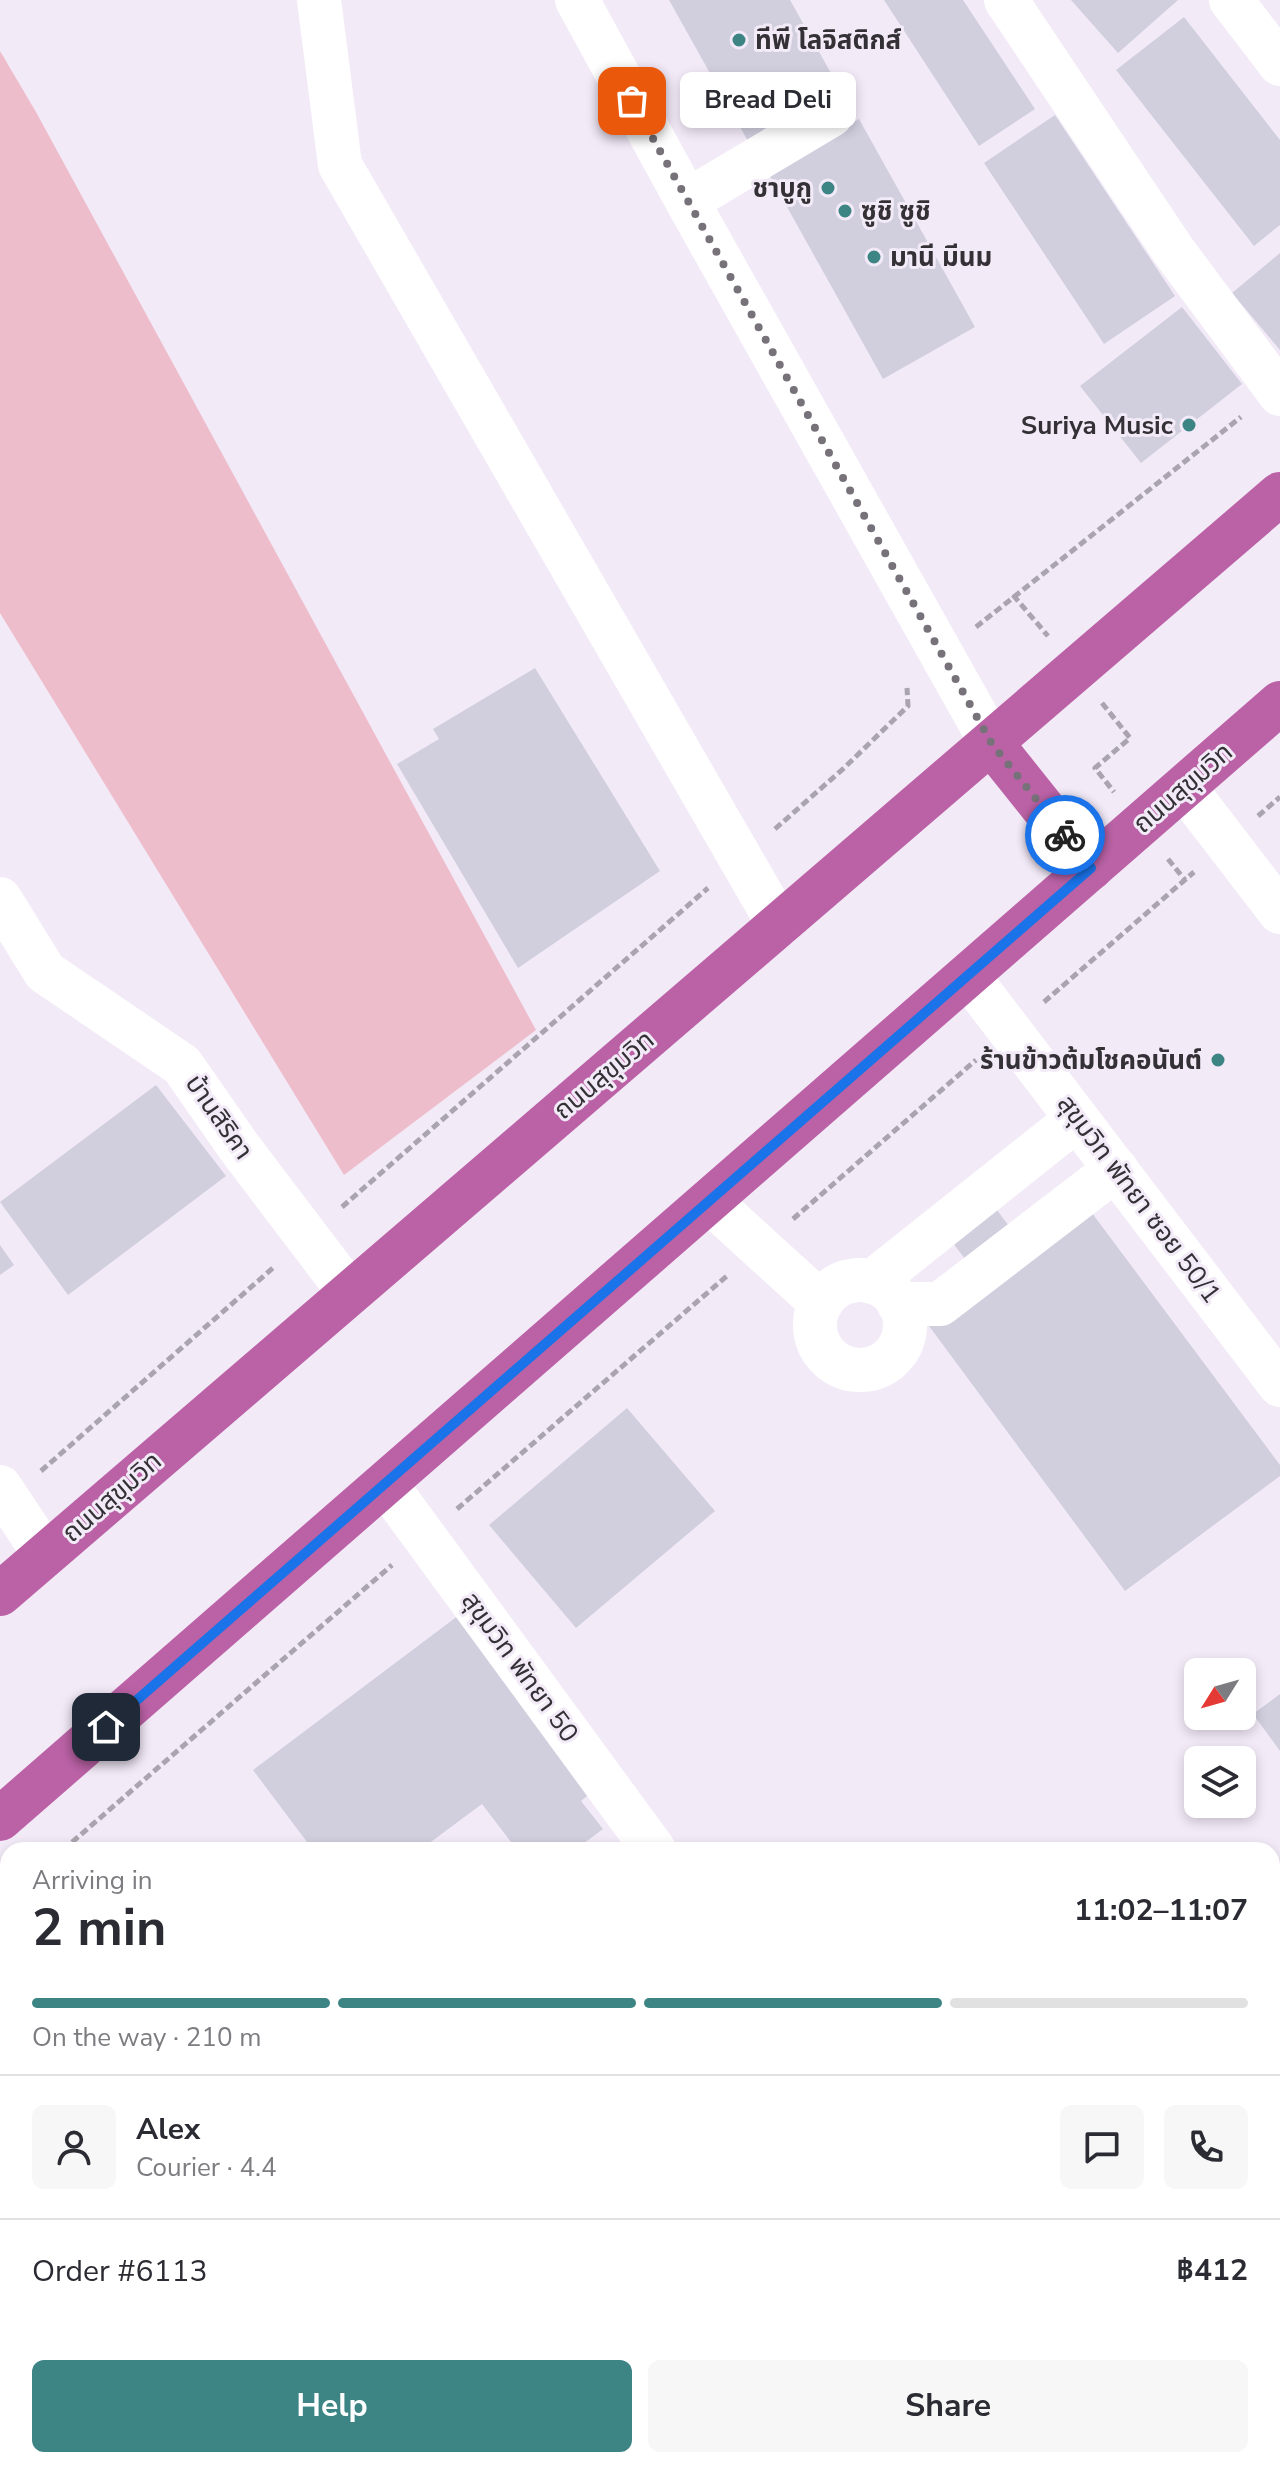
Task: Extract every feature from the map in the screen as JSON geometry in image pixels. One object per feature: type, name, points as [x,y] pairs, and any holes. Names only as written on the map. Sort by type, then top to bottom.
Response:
[{"type":"highway","name":"ถนนสุขุมวิท","points":[[0,1594],[1280,494]]},
{"type":"highway","name":"ถนนสุขุมวิท","points":[[0,1819],[1280,703]]},
{"type":"highway","points":[[992,744],[1091,868]]},
{"type":"street","points":[[319,0],[340,165],[779,925]]},
{"type":"street","points":[[577,0],[992,744]]},
{"type":"street","points":[[1006,0],[1173,250],[1278,392]]},
{"type":"street","points":[[1231,0],[1280,64]]},
{"type":"street","points":[[687,201],[831,115]]},
{"type":"street","points":[[1184,787],[1280,912]]},
{"type":"street","name":"บ้านสิริคา","points":[[0,899],[45,972],[182,1065],[349,1292]]},
{"type":"street","name":"สุขุมวิท พัทยา ซอย 50/1","points":[[968,976],[1280,1385]]},
{"type":"street","points":[[885,1293],[1077,1119]]},
{"type":"street","points":[[885,1293],[904,1318],[900,1345],[891,1357],[866,1370],[837,1364],[825,1354],[817,1340],[815,1325],[817,1310],[824,1297],[835,1287],[850,1281],[885,1293],[940,1304],[1116,1169]]},
{"type":"street","points":[[709,1201],[821,1303]]},
{"type":"street","name":"สุขุมวิท พัทยา 50","points":[[385,1483],[648,1842]]},
{"type":"street","points":[[4,1493],[45,1555]]},
{"type":"path","points":[[4,1493],[307,1237],[844,768],[908,706],[907,684],[1013,595],[1278,392]]},
{"type":"path","points":[[1013,595],[1130,738],[1095,768],[1185,880]]},
{"type":"path","points":[[72,1842],[1280,797]]},
{"type":"shaded area","points":[[0,51],[536,1030],[344,1175],[0,613]]},
{"type":"building","points":[[669,0],[790,0],[841,91],[749,143]]},
{"type":"building","points":[[884,0],[963,0],[1035,109],[979,146]]},
{"type":"building","points":[[1071,0],[1178,0],[1118,53]]},
{"type":"building","points":[[1184,17],[1280,140],[1280,225],[1254,246],[1116,70]]},
{"type":"building","points":[[1055,115],[1175,296],[1104,344],[984,163]]},
{"type":"building","points":[[859,119],[975,327],[883,379],[767,171]]},
{"type":"building","points":[[1280,253],[1280,350],[1232,293]]},
{"type":"building","points":[[1182,307],[1242,384],[1141,463],[1080,386]]},
{"type":"building","points":[[535,668],[660,871],[518,968],[397,764],[439,739],[433,729]]},
{"type":"building","points":[[156,1085],[226,1176],[68,1295],[0,1202]]},
{"type":"building","points":[[1089,1209],[1280,1465],[1280,1476],[1125,1591],[929,1326],[953,1309],[971,1267],[953,1243],[997,1210],[1017,1237]]},
{"type":"building","points":[[0,1245],[14,1265],[0,1275]]},
{"type":"building","points":[[627,1408],[715,1511],[576,1628],[489,1525]]},
{"type":"building","points":[[459,1615],[592,1792],[581,1801],[603,1829],[586,1842],[511,1842],[482,1804],[431,1842],[307,1842],[253,1770]]},
{"type":"building","points":[[1280,1694],[1280,1751],[1256,1718],[1256,1712]]},
{"type":"way so far","points":[[632,101],[992,744],[1065,835]]},
{"type":"place","name":"ทีพี โลจิสติกส์","points":[[739,40]]},
{"type":"place","name":"Bread Deli","points":[[632,101]]},
{"type":"place","name":"ชาบูกู","points":[[828,188]]},
{"type":"place","name":"ซูชิ ซูชิ","points":[[845,211]]},
{"type":"place","name":"มานี มีนม","points":[[874,257]]},
{"type":"place","name":"Suriya Music","points":[[1189,425]]},
{"type":"place","name":"ร้านข้าวต้มโชคอนันต์","points":[[1218,1060]]},
{"type":"route","points":[[106,1727],[1091,868],[1065,835]]}]
